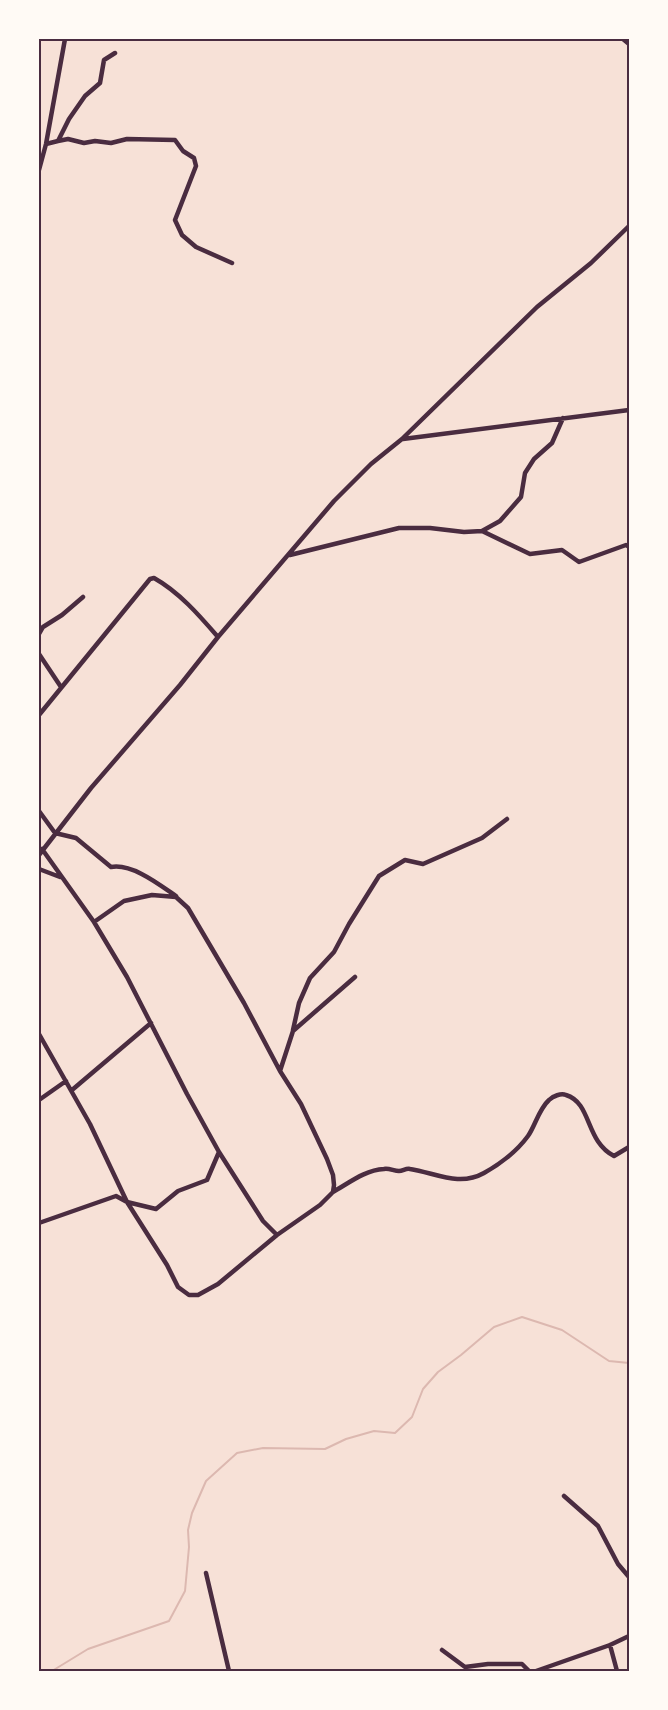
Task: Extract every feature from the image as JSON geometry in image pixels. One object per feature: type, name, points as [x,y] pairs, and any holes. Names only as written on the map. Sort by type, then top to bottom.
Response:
[{"type":"street","points":[[39,170],[46,144],[65,39]]},
{"type":"street","points":[[624,39],[629,44]]},
{"type":"street","points":[[58,141],[69,119],[85,96],[100,83],[104,60],[115,53]]},
{"type":"street","points":[[46,144],[68,139],[84,143],[95,141],[110,143],[127,139],[175,140],[183,151],[194,158],[196,166],[175,220],[182,235],[196,247],[232,263]]},
{"type":"street","points":[[39,854],[91,788],[334,501],[371,464],[402,439],[504,337],[591,263],[629,226]]},
{"type":"street","points":[[402,439],[629,410]]},
{"type":"street","points":[[482,532],[500,521],[522,497],[525,473],[534,459],[552,443],[563,418]]},
{"type":"street","points":[[289,555],[399,528],[482,532],[530,554],[562,550],[578,562],[626,545],[629,547]]},
{"type":"street","points":[[39,715],[150,579],[154,578],[160,582],[194,609],[218,637]]},
{"type":"street","points":[[39,634],[43,627],[83,597]]},
{"type":"street","points":[[39,654],[61,687]]},
{"type":"street","points":[[39,811],[55,833],[76,838],[111,867],[120,865],[157,883],[188,908],[244,1003],[280,1071],[301,1104],[333,1174],[333,1192]]},
{"type":"street","points":[[280,1071],[293,1031],[299,1004],[310,978],[334,952],[379,876],[405,860],[423,864],[482,838],[507,819]]},
{"type":"street","points":[[42,849],[94,922],[127,977],[219,1152],[264,1221],[278,1236]]},
{"type":"street","points":[[39,869],[61,878]]},
{"type":"street","points":[[94,922],[124,901],[152,895],[176,897]]},
{"type":"street","points":[[293,1031],[355,977]]},
{"type":"street","points":[[72,1090],[151,1023]]},
{"type":"street","points":[[39,1034],[90,1124],[127,1202],[167,1265],[178,1287],[189,1295],[198,1294],[218,1284],[320,1205],[333,1192],[368,1172],[386,1168],[400,1171],[408,1168],[442,1177],[468,1180],[484,1173],[512,1154],[528,1136],[548,1100],[557,1095],[566,1095],[579,1102],[594,1137],[604,1151],[614,1156],[629,1147]]},
{"type":"street","points":[[39,1100],[66,1080]]},
{"type":"street","points":[[39,1223],[116,1196],[127,1202],[156,1209],[178,1190],[207,1180],[219,1152]]},
{"type":"street","points":[[564,1496],[598,1526],[618,1564],[629,1578]]},
{"type":"street","points":[[206,1573],[229,1671]]},
{"type":"street","points":[[536,1671],[610,1645],[629,1636]]},
{"type":"street","points":[[610,1645],[617,1671]]},
{"type":"street","points":[[442,1650],[464,1669],[488,1664],[522,1664],[529,1671]]},
{"type":"waterway","points":[[52,1671],[88,1649],[169,1621],[185,1591],[189,1547],[188,1530],[192,1513],[206,1481],[237,1453],[263,1448],[325,1449],[346,1439],[374,1431],[395,1433],[412,1417],[423,1389],[438,1372],[494,1327],[522,1317],[562,1330],[609,1361],[629,1363]]}]
